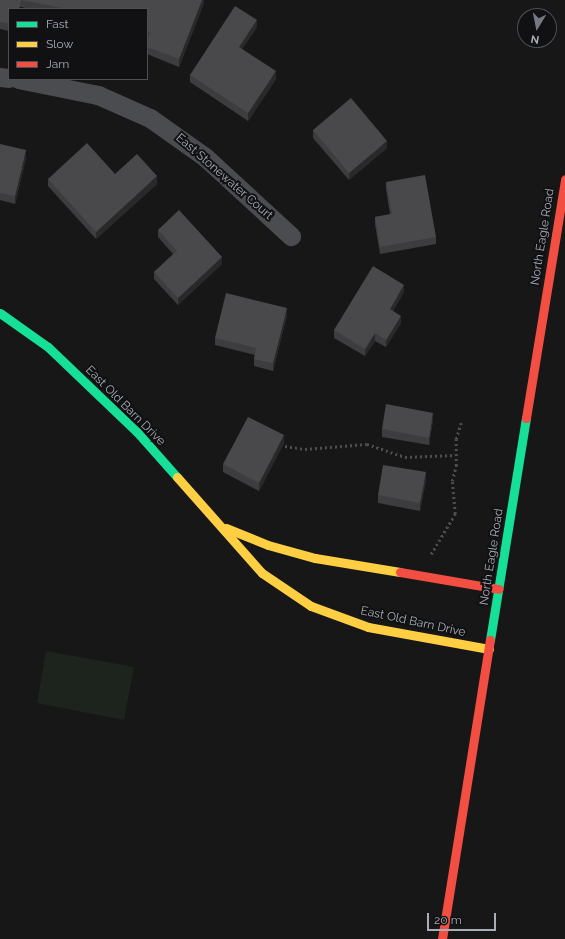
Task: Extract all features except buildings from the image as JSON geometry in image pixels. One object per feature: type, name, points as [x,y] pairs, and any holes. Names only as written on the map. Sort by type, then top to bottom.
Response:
[{"type":"street","name":"East Stonewater Court","points":[[23,80],[98,96],[150,118],[205,157],[291,236]]},
{"type":"street","name":"North Eagle Road","points":[[442,939],[565,179]]},
{"type":"street","name":"East Old Barn Drive","points":[[0,314],[48,348],[137,432],[223,526],[262,573],[311,606],[368,627],[489,649]]},
{"type":"street","name":"East Old Barn Drive","points":[[223,526],[268,545],[315,558],[499,589]]},
{"type":"path","points":[[429,557],[455,514],[452,481],[456,439],[461,423]]},
{"type":"path","points":[[285,446],[305,449],[367,444],[405,457],[455,455]]},
{"type":"shaded area","points":[[46,651],[134,667],[124,720],[37,703]]},
{"type":"traffic: fast","points":[[0,313],[48,347],[137,432],[177,477]]},
{"type":"traffic: fast","points":[[490,640],[526,418]]},
{"type":"traffic: slow","points":[[177,477],[262,573],[311,606],[368,627],[489,649]]},
{"type":"traffic: slow","points":[[226,528],[268,545],[315,558],[400,572]]},
{"type":"traffic: jam","points":[[526,418],[565,179]]},
{"type":"traffic: jam","points":[[400,572],[499,589]]},
{"type":"traffic: jam","points":[[442,939],[490,640]]}]
